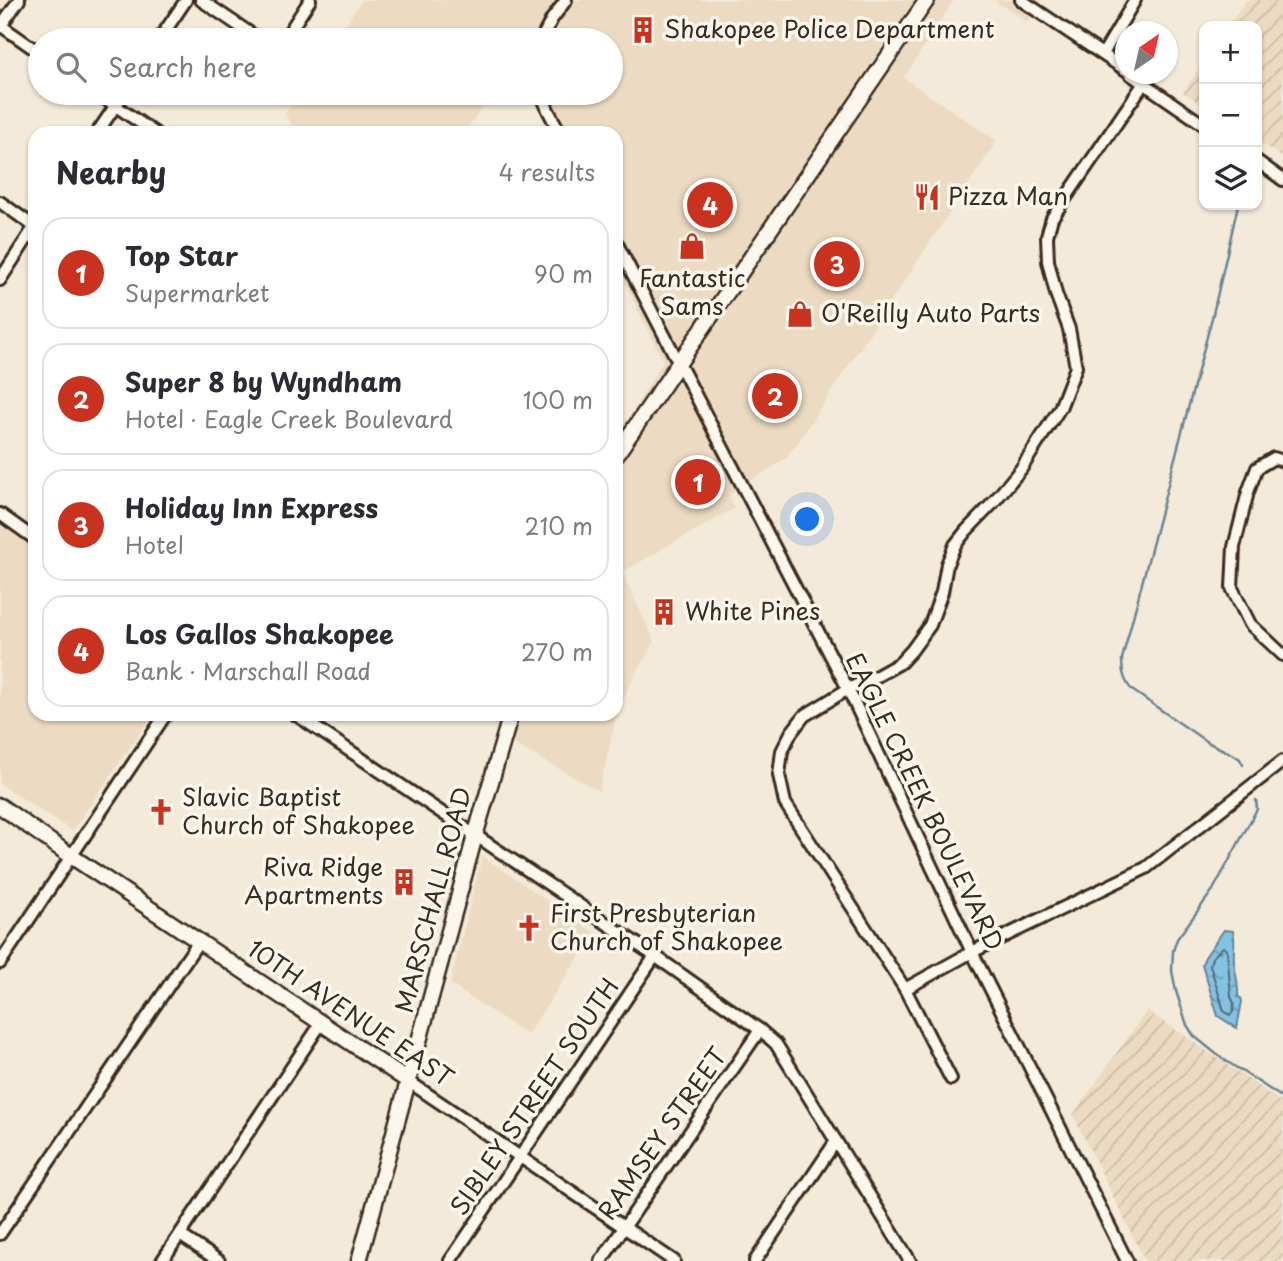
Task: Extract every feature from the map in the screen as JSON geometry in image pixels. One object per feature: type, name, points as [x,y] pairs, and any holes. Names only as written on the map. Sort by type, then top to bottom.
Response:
[{"type":"main road","points":[[623,445],[927,0]]},
{"type":"main road","name":"MARSCHALL ROAD","points":[[359,1261],[509,721]]},
{"type":"main road","name":"10TH AVENUE EAST","points":[[0,806],[408,1081]]},
{"type":"street","points":[[19,0],[0,26],[28,45]]},
{"type":"street","points":[[167,28],[186,0]]},
{"type":"street","points":[[201,0],[242,28]]},
{"type":"street","points":[[292,28],[310,0]]},
{"type":"street","points":[[547,28],[566,0]]},
{"type":"street","points":[[1021,0],[1115,63]]},
{"type":"street","points":[[1103,54],[1135,0]]},
{"type":"street","points":[[951,1079],[905,989],[785,803],[779,775],[782,751],[804,716],[848,689],[900,663],[912,650],[930,625],[955,545],[1021,469],[1060,408],[1076,367],[1069,329],[1048,261],[1046,236],[1052,218],[1143,84]]},
{"type":"street","points":[[1145,84],[1199,122]]},
{"type":"street","points":[[546,105],[556,126]]},
{"type":"street","points":[[102,126],[115,106],[145,126]]},
{"type":"street","points":[[1262,165],[1283,180]]},
{"type":"street","points":[[0,202],[28,222]]},
{"type":"street","points":[[0,280],[28,238]]},
{"type":"street","name":"EAGLE CREEK BOULEVARD","points":[[623,255],[848,689],[972,952],[1127,1261]]},
{"type":"street","points":[[1283,460],[1274,458],[1257,468],[1234,547],[1232,588],[1250,624],[1283,655]]},
{"type":"street","points":[[0,514],[28,534]]},
{"type":"street","points":[[0,963],[161,721]]},
{"type":"street","points":[[305,721],[655,956],[776,1044],[910,1261]]},
{"type":"street","points":[[905,989],[972,952],[1146,868],[1283,761]]},
{"type":"street","points":[[0,1234],[199,941]]},
{"type":"street","name":"SIBLEY STREET SOUTH","points":[[450,1261],[655,956]]},
{"type":"street","points":[[162,1261],[322,1022]]},
{"type":"street","name":"RAMSEY STREET","points":[[601,1261],[760,1030]]},
{"type":"street","name":"10TH AVENUE EAST","points":[[408,1081],[674,1261]]},
{"type":"street","points":[[755,1261],[836,1140]]},
{"type":"street","points":[[180,1235],[219,1261]]},
{"type":"shaded area","points":[[362,0],[954,0],[904,78],[997,141],[785,459],[729,495],[735,508],[623,571],[623,427],[663,361],[623,279],[623,126],[548,126],[538,105],[623,105],[623,28],[343,28]]},
{"type":"shaded area","points":[[994,0],[1042,0],[1027,22]]},
{"type":"shaded area","points":[[1246,0],[1283,0],[1283,158],[1262,143],[1262,21],[1231,21]]},
{"type":"shaded area","points":[[1199,68],[1199,103],[1183,92]]},
{"type":"shaded area","points":[[291,105],[484,105],[469,126],[292,126],[285,114]]},
{"type":"shaded area","points":[[0,524],[28,543],[28,721],[148,721],[72,831],[0,784]]},
{"type":"shaded area","points":[[623,574],[655,642],[631,681],[623,702]]},
{"type":"shaded area","points":[[492,721],[615,721],[599,791],[514,744]]},
{"type":"shaded area","points":[[482,856],[595,933],[527,1035],[450,984]]},
{"type":"shaded area","points":[[1147,1010],[1283,1103],[1283,1261],[1145,1261],[1073,1115]]},
{"type":"water","points":[[1224,930],[1233,931],[1234,935],[1238,997],[1242,1001],[1237,1028],[1218,1016],[1202,964]]},
{"type":"waterway","points":[[1237,210],[1213,314],[1122,659],[1122,668],[1132,690],[1207,742],[1240,759],[1243,765]]},
{"type":"waterway","points":[[1256,800],[1257,809],[1213,890],[1177,939],[1172,971],[1187,1025],[1194,1036],[1220,1057],[1283,1098]]},
{"type":"place","name":"Shakopee Police Department","points":[[643,30]]},
{"type":"place","name":"Pizza Man","points":[[927,197]]},
{"type":"place","name":"Los Gallos Shakopee","points":[[710,205]]},
{"type":"place","name":"Fantastic Sams","points":[[692,246]]},
{"type":"place","name":"Holiday Inn Express","points":[[837,264]]},
{"type":"place","name":"O'Reilly Auto Parts","points":[[800,314]]},
{"type":"place","name":"Super 8 by Wyndham","points":[[775,396]]},
{"type":"place","name":"Top Star","points":[[698,482]]},
{"type":"place","name":"White Pines","points":[[664,612]]},
{"type":"place","name":"Slavic Baptist Church of Shakopee","points":[[161,812]]},
{"type":"place","name":"Riva Ridge Apartments","points":[[404,882]]},
{"type":"place","name":"First Presbyterian Church of Shakopee","points":[[529,928]]}]
